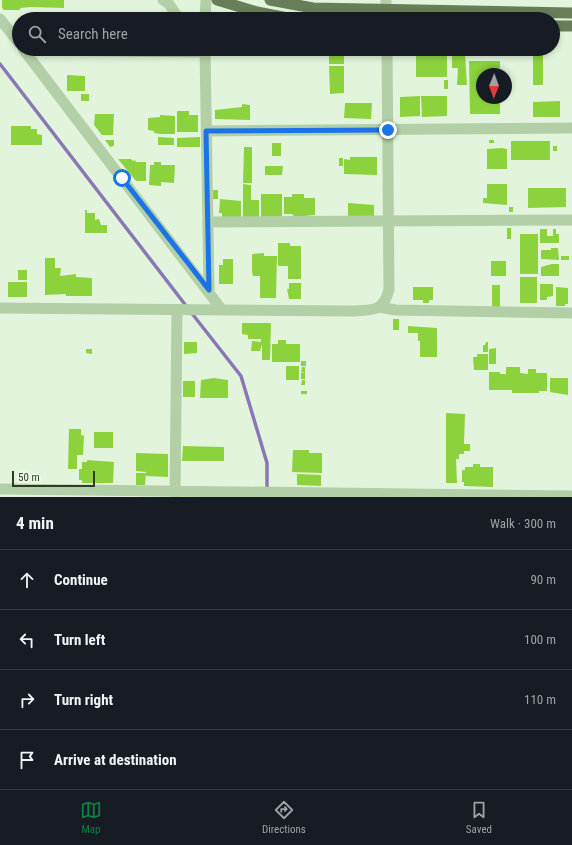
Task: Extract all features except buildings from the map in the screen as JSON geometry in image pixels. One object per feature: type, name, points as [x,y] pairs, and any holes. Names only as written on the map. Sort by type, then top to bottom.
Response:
[{"type":"main road","points":[[217,0],[257,12]]},
{"type":"main road","points":[[270,0],[313,8],[510,12]]},
{"type":"main road","points":[[560,13],[572,13]]},
{"type":"main road","points":[[560,26],[572,26]]},
{"type":"street","points":[[163,0],[169,4],[174,12]]},
{"type":"street","points":[[205,12],[206,0]]},
{"type":"street","points":[[0,19],[12,35]]},
{"type":"street","points":[[28,56],[209,290],[222,310]]},
{"type":"street","points":[[205,56],[209,290]]},
{"type":"street","points":[[379,308],[386,302],[389,290],[387,56]]},
{"type":"street","points":[[206,131],[572,128]]},
{"type":"street","points":[[208,222],[572,220]]},
{"type":"street","points":[[0,308],[354,312],[379,308],[396,310],[572,313]]},
{"type":"street","points":[[175,494],[179,310]]},
{"type":"street","points":[[0,489],[175,494],[281,492],[572,496]]},
{"type":"waterway","points":[[0,64],[187,307]]},
{"type":"waterway","points":[[190,311],[241,376],[267,463],[267,490]]},
{"type":"route","points":[[122,178],[209,290],[206,131],[388,130]]}]
